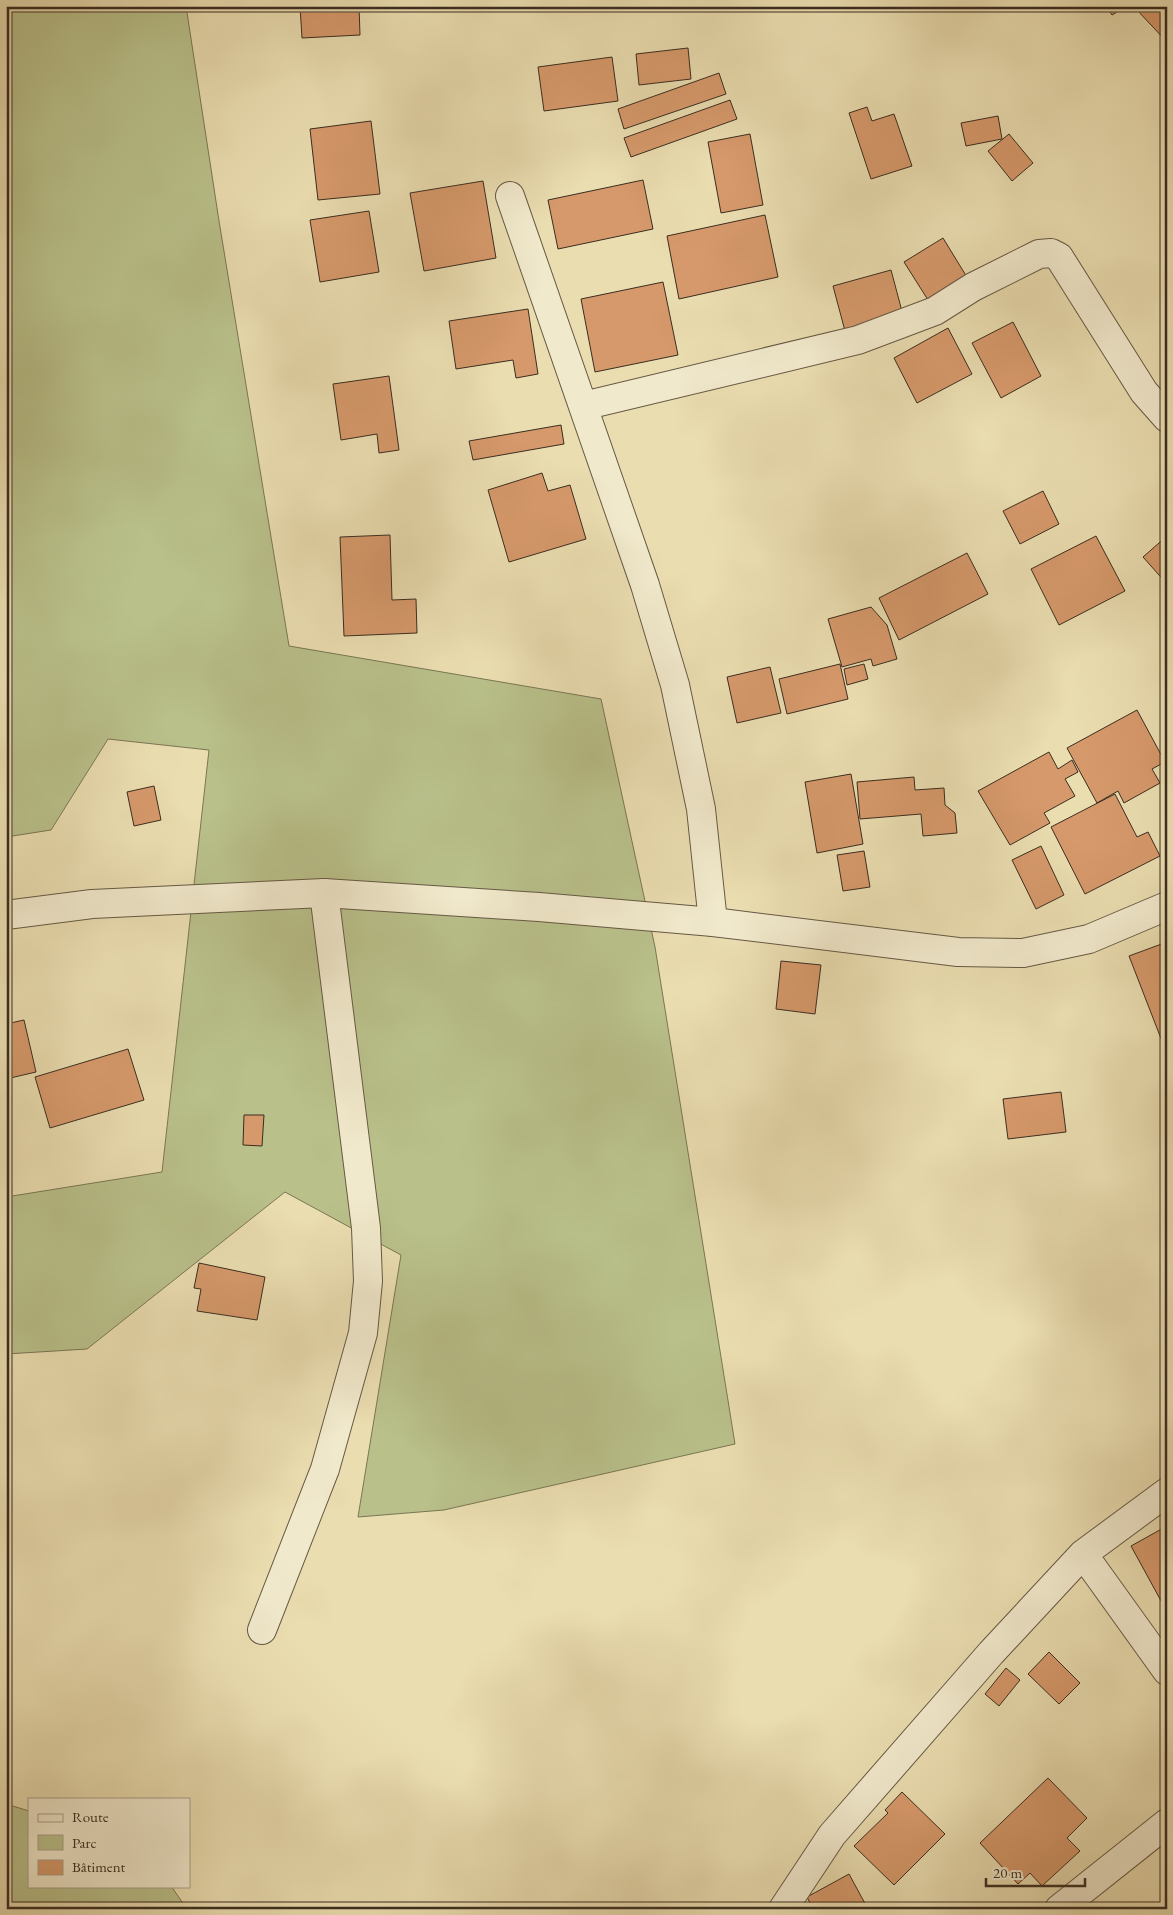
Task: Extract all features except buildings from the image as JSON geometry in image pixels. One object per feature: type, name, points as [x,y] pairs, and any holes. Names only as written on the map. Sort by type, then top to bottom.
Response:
[{"type":"street","points":[[510,196],[645,585],[675,685],[702,809],[713,922]]},
{"type":"street","points":[[583,406],[858,340],[935,311],[981,283],[1039,254],[1051,253],[1059,257],[1144,392],[1167,418]]},
{"type":"street","points":[[262,1630],[325,1470],[363,1333],[368,1281],[366,1228],[324,893]]},
{"type":"street","points":[[6,916],[92,904],[324,893],[539,907],[713,922],[958,952],[1023,953],[1089,939],[1167,906]]},
{"type":"street","points":[[783,1909],[832,1835],[991,1654],[1083,1554],[1167,1492]]},
{"type":"street","points":[[1083,1554],[1167,1670]]},
{"type":"street","points":[[1059,1909],[1167,1823]]},
{"type":"green space","points":[[6,6],[186,6],[219,221],[289,646],[601,699],[655,947],[735,1444],[444,1510],[358,1517],[401,1255],[285,1192],[87,1349],[6,1354],[6,1197],[162,1172],[209,750],[108,739],[51,830],[6,837]]},
{"type":"green space","points":[[6,1804],[28,1811],[28,1888],[172,1888],[187,1909],[6,1909]]}]
